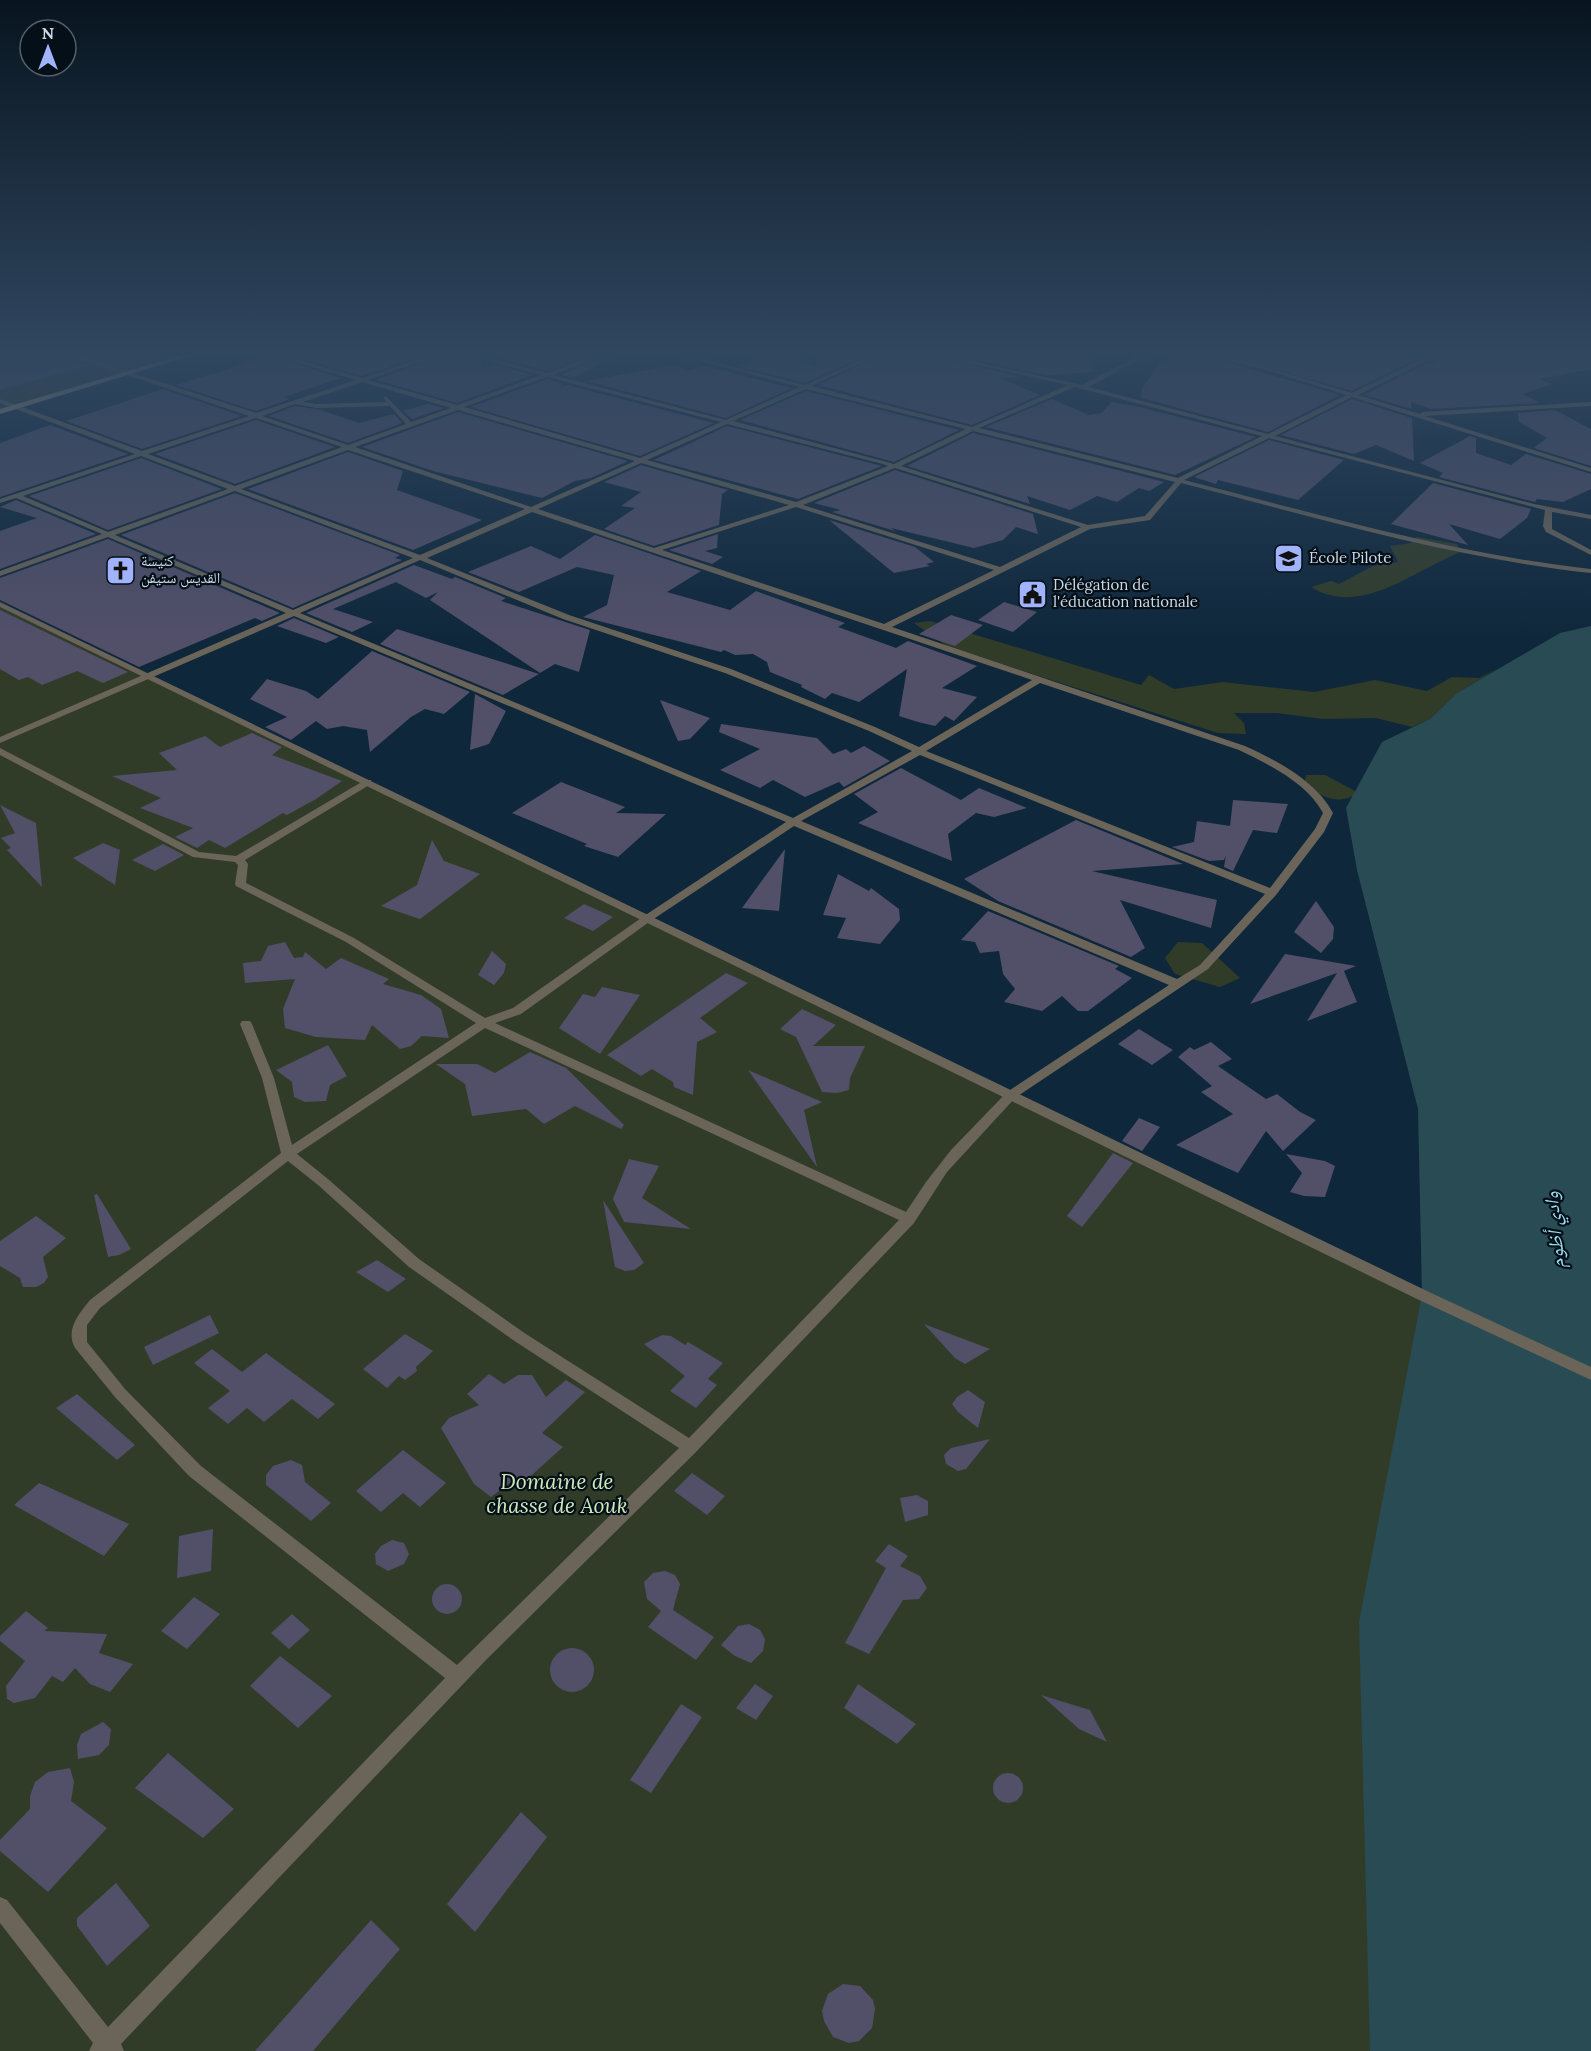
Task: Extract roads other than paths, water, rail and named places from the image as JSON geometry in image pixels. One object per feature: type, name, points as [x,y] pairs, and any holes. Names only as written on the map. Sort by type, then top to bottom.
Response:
[{"type":"street","points":[[129,451],[419,557],[566,617],[728,671],[872,729],[919,751],[1272,893]]},
{"type":"street","points":[[0,501],[153,451]]},
{"type":"street","points":[[0,574],[339,451]]},
{"type":"street","points":[[0,1907],[107,2049],[458,1677],[690,1447],[909,1219],[922,1195],[951,1158],[1011,1095],[1204,967],[1272,893],[1320,830],[1328,813],[1316,795],[1259,756],[1242,748],[360,451]]},
{"type":"street","points":[[605,451],[796,505],[998,569]]},
{"type":"street","points":[[0,740],[664,451]]},
{"type":"street","points":[[836,451],[896,466],[1088,527]]},
{"type":"street","points":[[655,550],[796,505],[896,466],[927,451]]},
{"type":"street","points":[[1066,451],[1453,550],[1536,566],[1591,571]]},
{"type":"street","points":[[887,627],[998,569],[1088,527],[1147,518],[1181,479],[1242,451]]},
{"type":"street","points":[[1329,451],[1549,509],[1591,517]]},
{"type":"street","points":[[1530,451],[1591,470]]},
{"type":"street","points":[[17,496],[292,613],[796,820],[1178,984]]},
{"type":"street","points":[[1549,509],[1546,526],[1549,530],[1591,553]]},
{"type":"street","points":[[0,603],[1422,1295],[1591,1374]]},
{"type":"street","points":[[458,1677],[195,1470],[120,1393],[80,1344],[80,1324],[95,1304],[288,1154],[484,1023],[517,1011],[648,918],[796,820],[1040,679]]},
{"type":"street","points":[[0,751],[197,855],[238,859],[368,782]]},
{"type":"street","points":[[238,859],[243,864],[240,884],[350,940],[484,1023],[909,1219]]},
{"type":"street","points":[[246,1024],[268,1078],[288,1154],[414,1263],[521,1338],[690,1447]]},
{"type":"water","name":"وادي أظوم","points":[[1591,626],[1591,2051],[1370,2051],[1359,1622],[1422,1295],[1418,1109],[1357,870],[1346,808],[1382,742],[1430,719],[1457,693],[1560,633]]},
{"type":"place","name":"École Pilote","points":[[1288,558]]},
{"type":"place","name":"كنيسة القديس ستيفن","points":[[120,570]]},
{"type":"place","name":"Délégation de l'éducation nationale","points":[[1032,594]]},
{"type":"park label","name":"Domaine de chasse de Aouk","points":[[557,1494]]}]
